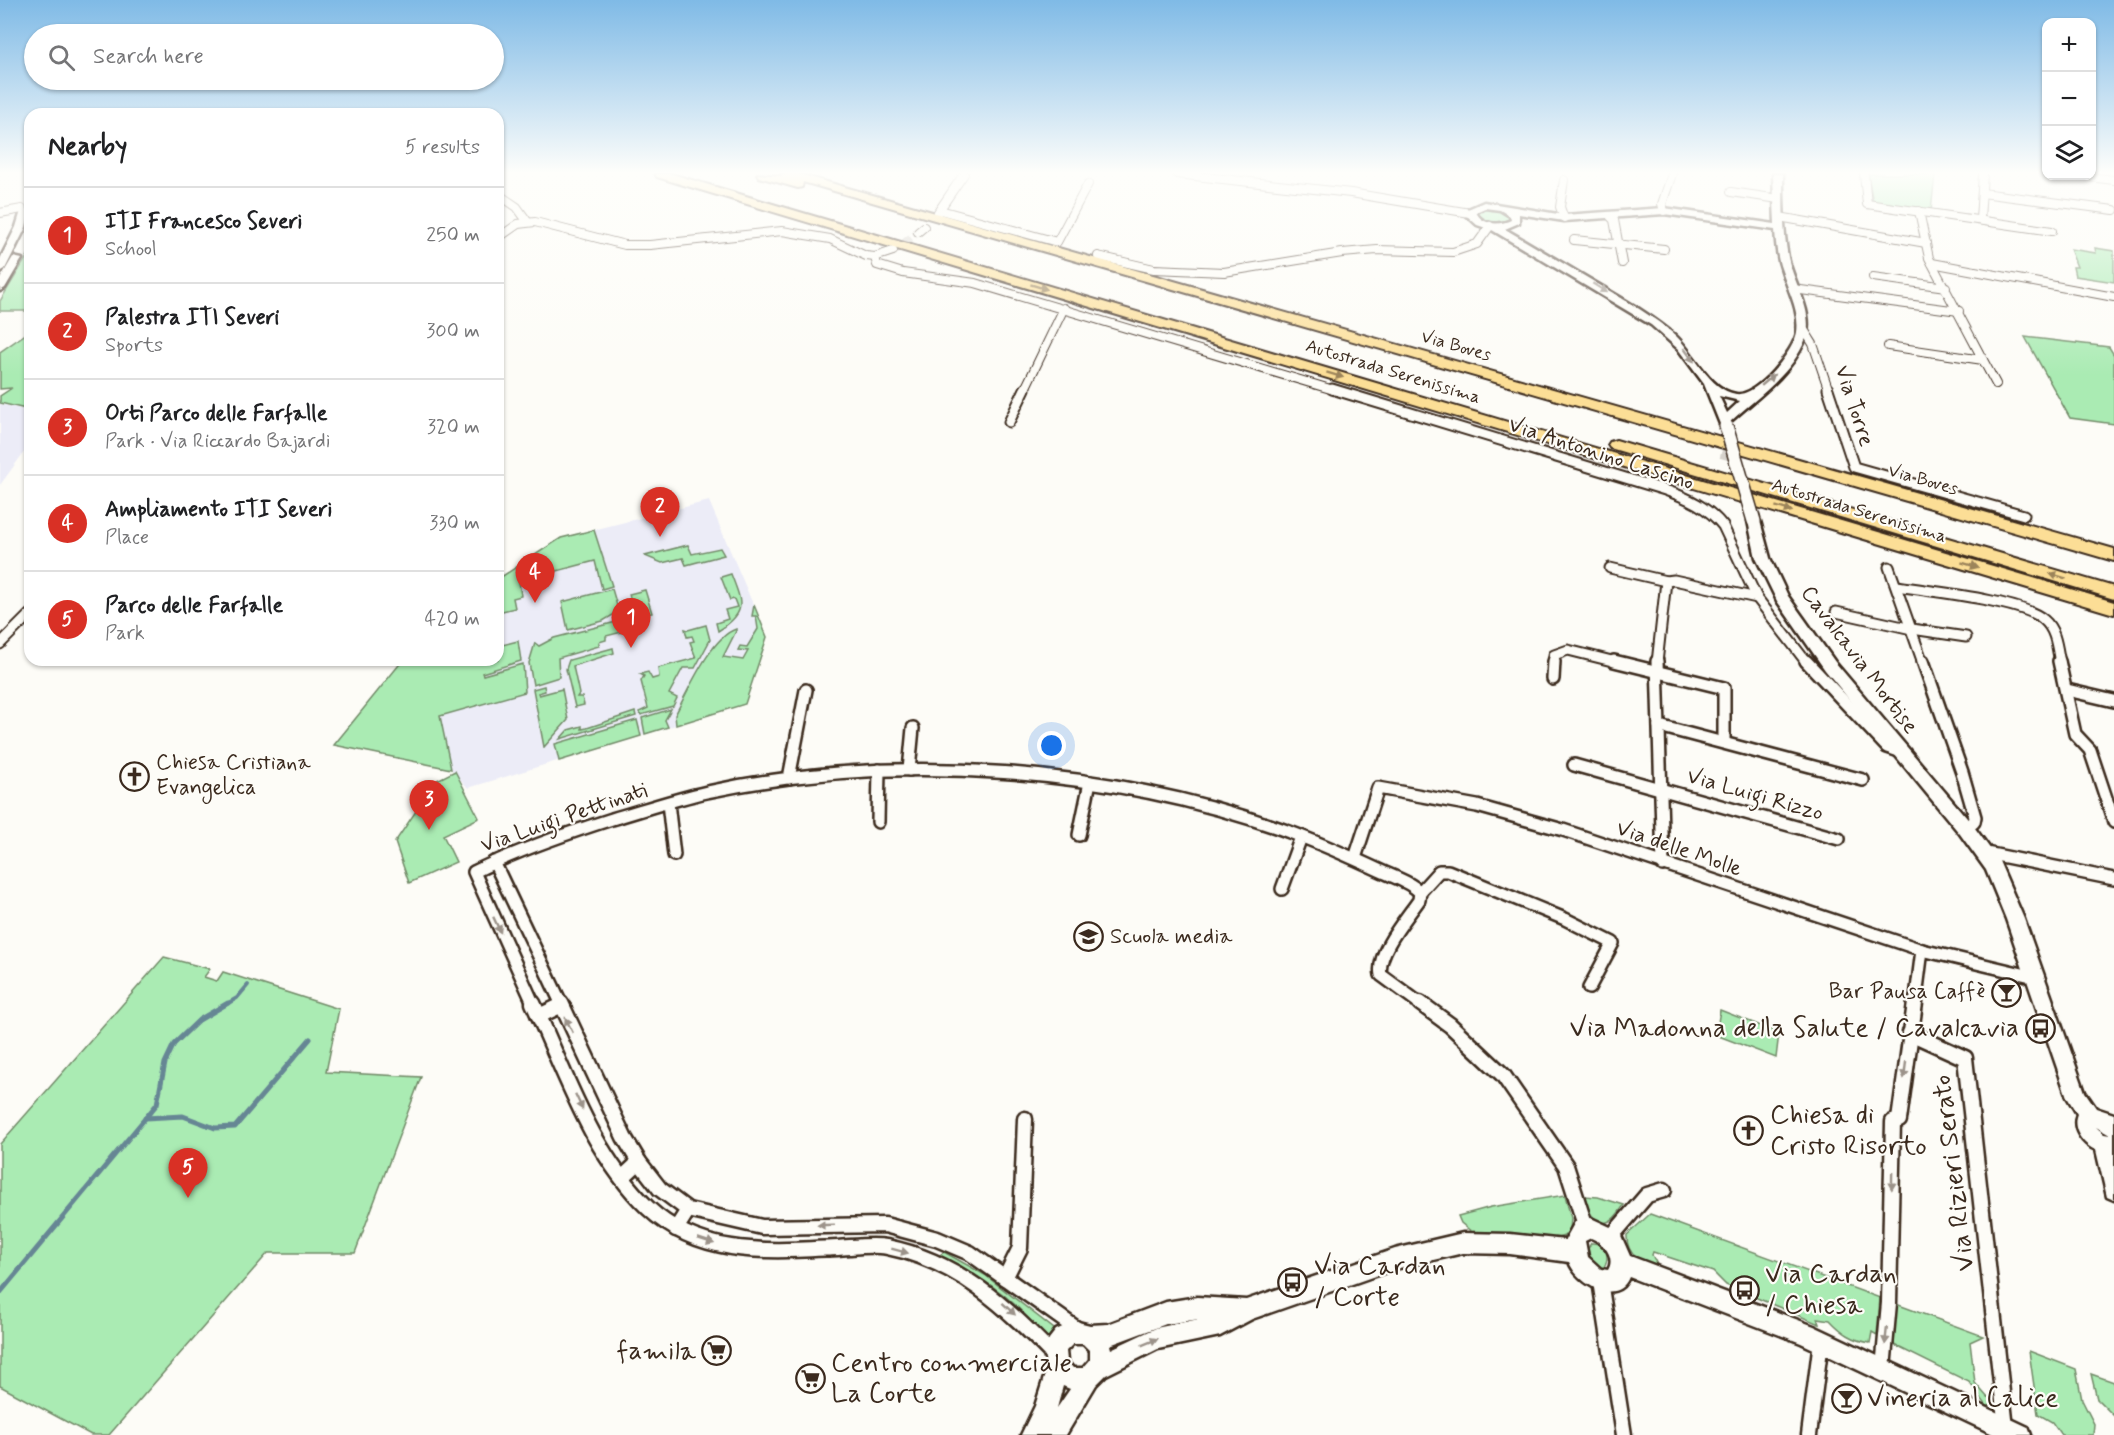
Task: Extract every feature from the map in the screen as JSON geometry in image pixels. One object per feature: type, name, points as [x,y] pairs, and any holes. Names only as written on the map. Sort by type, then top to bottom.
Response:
[{"type":"highway","name":"Autostrada Serenissima","points":[[885,241],[2114,608]]},
{"type":"highway","name":"Autostrada Serenissima","points":[[923,241],[2114,593]]},
{"type":"highway","name":"Via Boves","points":[[996,241],[1722,450]]},
{"type":"highway","name":"Via Boves","points":[[1020,241],[2114,555]]},
{"type":"highway","name":"Via Boves","points":[[1745,456],[2114,563]]},
{"type":"street","points":[[0,269],[14,241]]},
{"type":"street","points":[[610,241],[625,245],[650,245],[685,241]]},
{"type":"street","points":[[834,241],[866,256],[875,257],[893,251]]},
{"type":"street","points":[[1098,256],[1154,269],[1224,272],[1263,268],[1342,253],[1377,250],[1453,252],[1477,244],[1480,241]]},
{"type":"street","name":"Cavalcavia Mortise","points":[[1517,241],[1655,323],[1682,347],[1706,379],[1721,393],[1739,398],[1752,394]]},
{"type":"street","points":[[1585,241],[1664,249]]},
{"type":"street","points":[[1617,241],[1622,263]]},
{"type":"street","name":"Via Torre","points":[[1781,241],[1783,260],[1803,325],[1813,344],[1854,467],[2024,515]]},
{"type":"street","points":[[1912,241],[1926,243],[1932,263],[1996,384]]},
{"type":"street","points":[[0,288],[24,244]]},
{"type":"street","name":"Via Antonino Cascino","points":[[875,257],[877,265],[903,273],[975,283],[1064,308],[1633,480],[1698,504],[1715,516],[1726,530],[1757,598],[1780,629],[1887,747],[1899,751]]},
{"type":"street","points":[[1932,263],[2114,297]]},
{"type":"street","points":[[1874,277],[1946,287]]},
{"type":"street","points":[[1793,289],[1959,311]]},
{"type":"street","points":[[1010,422],[1064,308]]},
{"type":"street","points":[[1725,424],[1752,394],[1784,366],[1798,344],[1803,325]]},
{"type":"street","points":[[1888,346],[1983,360]]},
{"type":"street","name":"Cavalcavia Mortise","points":[[1706,379],[1725,424],[1763,558],[1782,598],[1830,666],[1990,859],[2015,919],[2077,1097],[2090,1116],[2085,1119],[2084,1126],[2088,1133],[2111,1139]]},
{"type":"street","points":[[1889,567],[1962,772],[1975,817],[1974,822],[1966,829]]},
{"type":"street","points":[[1610,568],[1757,598]]},
{"type":"street","name":"Via Luigi Rizzo","points":[[1663,865],[1656,671],[1666,581]]},
{"type":"street","points":[[1896,586],[2014,606],[2034,612],[2046,621],[2053,632],[2075,734],[2090,750],[2114,822]]},
{"type":"street","points":[[1836,612],[1912,629],[1966,637]]},
{"type":"street","points":[[0,644],[24,620]]},
{"type":"street","points":[[1554,679],[1554,655],[1568,651],[1724,688],[1724,742]]},
{"type":"street","points":[[789,778],[806,690]]},
{"type":"street","points":[[2067,690],[2114,701]]},
{"type":"street","points":[[1659,726],[1863,780]]},
{"type":"street","points":[[909,770],[913,728]]},
{"type":"street","name":"Via Luigi Rizzo","points":[[1574,765],[1839,839]]},
{"type":"street","points":[[878,822],[879,770]]},
{"type":"street","name":"Via Luigi Pettinati","points":[[539,1016],[474,872],[555,838],[668,802],[712,790],[789,778],[879,770],[975,770],[1090,782],[1181,799],[1301,837],[1355,858],[1415,887],[1420,892]]},
{"type":"street","points":[[1079,835],[1090,782]]},
{"type":"street","name":"Via delle Molle","points":[[1355,858],[1378,788],[1477,806],[1563,830],[1922,950],[2035,977]]},
{"type":"street","name":"Via Luigi Pettinati","points":[[668,802],[674,855]]},
{"type":"street","points":[[1282,889],[1301,837]]},
{"type":"street","points":[[1990,859],[2114,879]]},
{"type":"street","points":[[494,862],[560,1005],[639,1162],[660,1188],[688,1210],[762,1227],[885,1225],[938,1239],[970,1253],[1085,1334],[1099,1350],[1093,1373],[1053,1435]]},
{"type":"street","points":[[1586,1228],[1566,1166],[1503,1075],[1450,1025],[1381,975],[1379,966],[1383,954],[1419,900],[1420,892],[1439,871],[1448,872],[1564,919],[1612,943],[1589,988]]},
{"type":"street","points":[[1883,1368],[1889,1303],[1893,1122],[1899,1120],[1922,950]]},
{"type":"street","points":[[560,1005],[539,1016],[592,1130],[638,1199],[675,1229],[709,1244],[739,1248],[771,1250],[883,1246],[931,1259],[958,1271],[1011,1309],[1071,1380],[1093,1373],[1156,1339],[1220,1324],[1247,1310],[1395,1259],[1463,1243],[1510,1244],[1576,1252]]},
{"type":"street","name":"Via Rizieri Serato","points":[[1910,1033],[1965,1058],[1997,1342],[2013,1432]]},
{"type":"street","points":[[1005,1278],[1020,1248],[1025,1119]]},
{"type":"street","points":[[2111,1139],[2114,1190]]},
{"type":"street","points":[[622,1178],[639,1162]]},
{"type":"street","points":[[1610,1238],[1647,1195],[1664,1190]]},
{"type":"street","points":[[675,1229],[688,1210]]},
{"type":"street","points":[[1586,1228],[1600,1230],[1610,1238],[1618,1249],[1621,1263],[1619,1276],[1609,1281],[1600,1281],[1585,1272],[1577,1259],[1576,1238],[1578,1233],[1586,1228]]},
{"type":"street","points":[[931,1259],[938,1239]]},
{"type":"street","points":[[1621,1263],[1821,1341],[1883,1368],[2013,1432]]},
{"type":"street","points":[[1600,1281],[1624,1435]]},
{"type":"street","points":[[1032,1435],[1045,1410],[1057,1362],[1056,1350],[1068,1334],[1108,1335],[1173,1312],[1197,1308],[1247,1310]]},
{"type":"street","points":[[1809,1435],[1821,1341]]},
{"type":"shaded area","points":[[0,404],[24,410],[24,452],[0,485]]},
{"type":"shaded area","points":[[709,501],[767,637],[745,704],[468,788],[451,769],[334,745],[398,666],[504,666],[504,575],[561,538]]},
{"type":"green space","points":[[2095,248],[2114,251],[2114,282],[2075,276],[2073,267],[2077,267],[2070,249],[2096,253]]},
{"type":"green space","points":[[24,262],[24,311],[0,311],[0,301]]},
{"type":"green space","points":[[24,335],[24,409],[0,403],[0,396],[12,388],[0,389],[0,352]]},
{"type":"green space","points":[[2025,337],[2109,347],[2114,355],[2114,424],[2070,418]]},
{"type":"green space","points":[[594,530],[612,586],[602,589],[595,561],[519,581],[521,596],[513,598],[515,608],[504,611],[504,575],[561,538]]},
{"type":"green space","points":[[688,545],[692,554],[720,548],[724,555],[686,565],[683,558],[662,563],[645,556]]},
{"type":"green space","points":[[731,574],[738,592],[740,606],[734,618],[718,631],[716,623],[728,619],[725,610],[737,607],[734,599],[730,600],[721,577]]},
{"type":"green space","points":[[612,589],[617,606],[613,615],[603,621],[568,630],[562,602]]},
{"type":"green space","points":[[645,590],[652,613],[635,617],[629,594]]},
{"type":"green space","points":[[754,605],[767,637],[745,704],[676,725],[675,715],[709,653],[727,634],[736,629],[723,657],[743,660],[748,651],[738,650],[740,646],[747,647],[758,629],[756,616],[752,616]]},
{"type":"green space","points":[[620,621],[622,632],[606,636],[606,640],[599,642],[599,646],[558,658],[559,677],[533,685],[529,663],[535,643],[539,646],[554,638]]},
{"type":"green space","points":[[706,625],[710,640],[695,668],[683,668],[669,694],[677,698],[673,706],[641,715],[639,712],[648,708],[641,681],[644,676],[640,674],[648,672],[652,679],[659,677],[658,668],[696,658],[690,642],[694,641],[692,636],[687,637],[685,629]]},
{"type":"green space","points":[[518,641],[521,661],[482,673],[483,675],[523,664],[525,692],[440,716],[451,769],[334,745],[398,666],[504,666],[504,644]]},
{"type":"green space","points":[[613,648],[614,653],[573,666],[579,694],[577,697],[582,697],[584,705],[575,707],[566,669],[569,660]]},
{"type":"green space","points":[[544,686],[545,691],[538,693],[539,695],[562,689],[568,720],[544,747],[533,689]]},
{"type":"green space","points":[[671,709],[665,720],[668,727],[645,734],[642,718]]},
{"type":"green space","points":[[635,712],[636,716],[560,739],[568,730],[582,726],[582,729],[587,728]]},
{"type":"green space","points":[[637,720],[641,736],[559,761],[555,744]]},
{"type":"green space","points":[[455,771],[479,818],[443,835],[456,862],[409,883],[395,842],[437,780]]},
{"type":"green space","points":[[164,957],[210,969],[204,977],[217,981],[223,972],[339,1009],[326,1072],[421,1077],[355,1253],[268,1253],[109,1435],[91,1435],[0,1386],[0,1144]]},
{"type":"green space","points":[[1720,1010],[1779,1033],[1776,1058],[1716,1035]]},
{"type":"green space","points":[[1565,1195],[1571,1218],[1570,1230],[1564,1236],[1551,1240],[1478,1237],[1461,1223],[1458,1216],[1491,1207]]},
{"type":"green space","points":[[1584,1196],[1598,1197],[1624,1205],[1611,1220],[1599,1223],[1588,1211]]},
{"type":"green space","points":[[1650,1214],[1880,1298],[1877,1335],[1872,1332],[1870,1343],[1858,1340],[1843,1332],[1830,1320],[1817,1318],[1819,1324],[1726,1285],[1713,1272],[1653,1252],[1652,1255],[1660,1270],[1647,1265],[1632,1253],[1627,1242],[1627,1235]]},
{"type":"green space","points":[[1591,1243],[1600,1245],[1605,1250],[1607,1258],[1602,1268],[1592,1264],[1588,1249]]},
{"type":"green space","points":[[944,1252],[985,1275],[1054,1329],[1046,1341],[1024,1314],[1000,1292],[943,1258],[940,1255]]},
{"type":"green space","points":[[1896,1304],[1983,1336],[1970,1342],[1975,1383],[1988,1398],[1991,1398],[1991,1395],[1992,1405],[1987,1406],[1969,1382],[1894,1345]]},
{"type":"green space","points":[[2029,1351],[2076,1369],[2082,1400],[2094,1424],[2093,1435],[2061,1435],[2052,1422],[2038,1414]]},
{"type":"green space","points":[[2091,1374],[2114,1382],[2114,1416],[2097,1399]]},
{"type":"waterway","points":[[225,1005],[237,998],[248,985]]},
{"type":"waterway","points":[[145,1118],[157,1104],[165,1063],[174,1044],[199,1020],[228,1003]]},
{"type":"waterway","points":[[145,1118],[183,1116],[215,1128],[235,1127],[310,1039]]},
{"type":"waterway","points":[[0,1293],[145,1118]]},
{"type":"tunnel","points":[[895,250],[907,241]]},
{"type":"tunnel","points":[[1722,450],[1745,457]]},
{"type":"place","name":"Palestra ITI Severi","points":[[660,537]]},
{"type":"place","name":"Ampliamento ITI Severi","points":[[535,603]]},
{"type":"place","name":"ITI Francesco Severi","points":[[631,648]]},
{"type":"place","name":"Chiesa Cristiana Evangelica","points":[[135,776]]},
{"type":"place","name":"Orti Parco delle Farfalle","points":[[429,830]]},
{"type":"place","name":"Scuola media","points":[[1089,937]]},
{"type":"place","name":"Bar Pausa Caffè","points":[[2006,992]]},
{"type":"place","name":"Via Madonna della Salute / Cavalcavia","points":[[2040,1028]]},
{"type":"place","name":"Chiesa di Cristo Risorto","points":[[1749,1131]]},
{"type":"place","name":"Parco delle Farfalle","points":[[188,1198]]},
{"type":"place","name":"Via Cardan / Corte","points":[[1293,1282]]},
{"type":"place","name":"Via Cardan / Chiesa","points":[[1744,1290]]},
{"type":"place","name":"famila","points":[[717,1351]]},
{"type":"place","name":"Centro commerciale La Corte","points":[[810,1379]]},
{"type":"place","name":"Vineria al Calice","points":[[1846,1398]]}]
